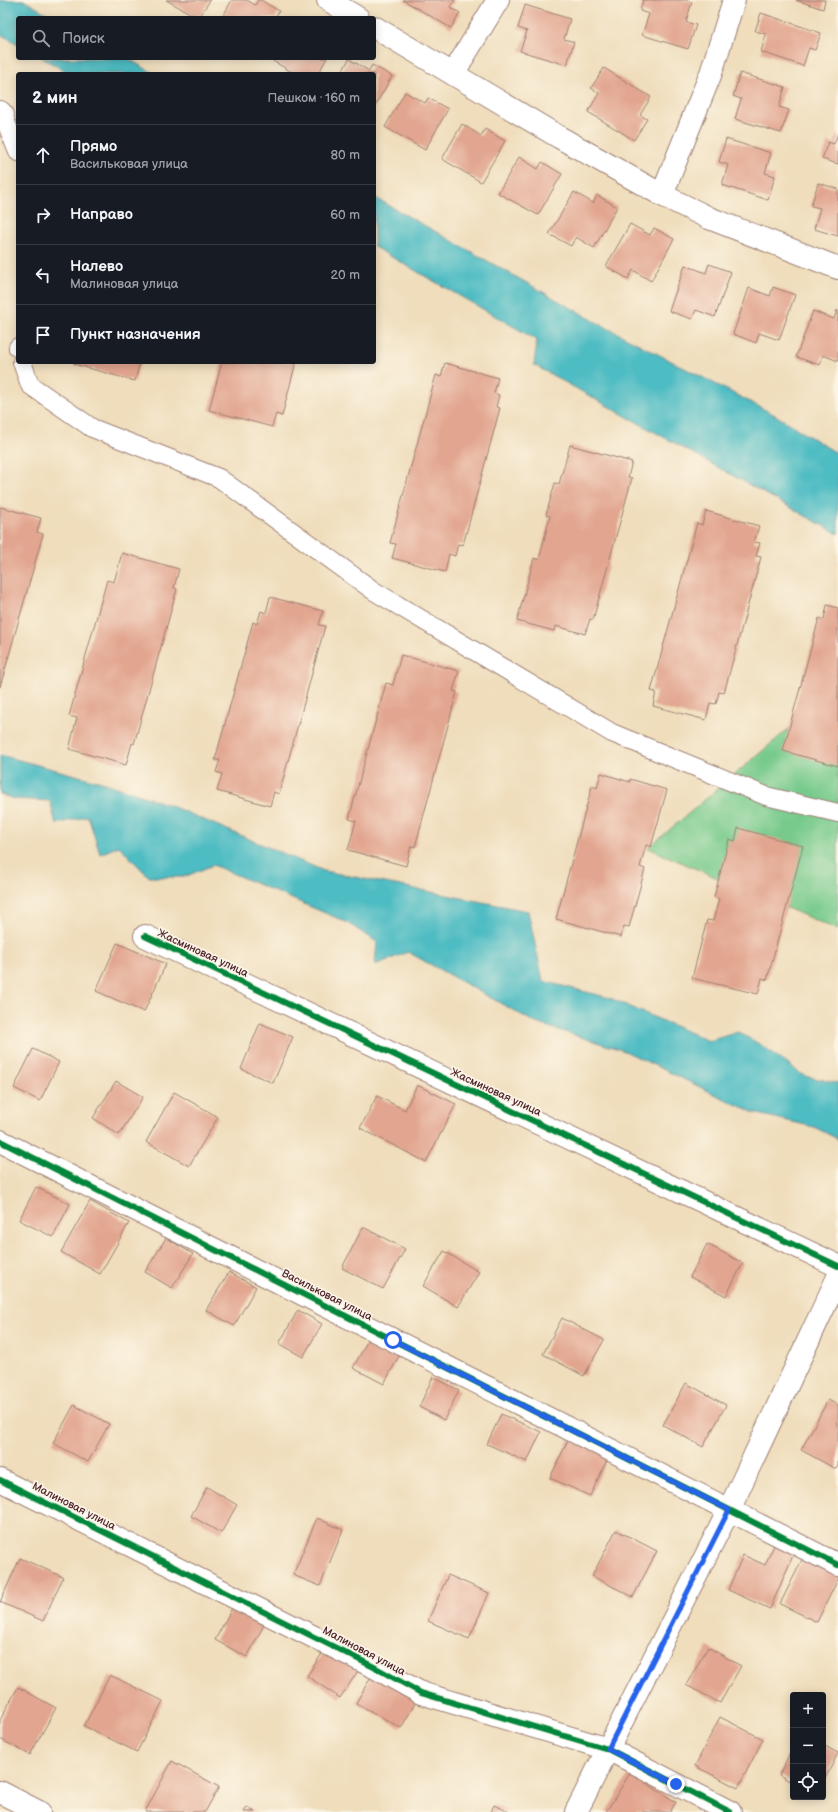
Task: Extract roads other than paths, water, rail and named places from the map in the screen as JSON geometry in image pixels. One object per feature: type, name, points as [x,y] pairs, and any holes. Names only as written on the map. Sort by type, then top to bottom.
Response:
[{"type":"street","points":[[328,0],[355,16]]},
{"type":"street","points":[[453,74],[498,0]]},
{"type":"street","points":[[662,195],[711,72],[734,0]]},
{"type":"street","points":[[376,28],[559,137],[662,195],[709,218],[838,268]]},
{"type":"street","name":"Жасминовая улица","points":[[145,936],[838,1266]]},
{"type":"street","name":"Васильковая улица","points":[[0,1141],[838,1565]]},
{"type":"street","points":[[576,1812],[729,1510],[838,1278]]},
{"type":"street","name":"Малиновая улица","points":[[0,1480],[376,1668],[421,1693],[608,1749],[730,1812]]},
{"type":"street","points":[[0,1792],[39,1812]]},
{"type":"lane","points":[[1,113],[16,147]]},
{"type":"lane","points":[[23,364],[30,385],[92,428],[219,478],[374,591],[612,733],[766,796],[838,813]]},
{"type":"water","points":[[0,0],[23,0],[51,16],[16,16],[16,43],[0,34]]},
{"type":"water","points":[[46,60],[130,60],[152,72],[67,72]]},
{"type":"water","points":[[376,198],[598,323],[775,415],[838,454],[838,534],[534,365],[537,340],[376,248]]},
{"type":"water","points":[[0,755],[105,783],[169,805],[324,871],[528,911],[543,981],[610,998],[709,1041],[738,1032],[761,1045],[804,1076],[838,1083],[838,1139],[814,1127],[754,1113],[625,1051],[536,1023],[408,952],[375,965],[377,942],[346,922],[213,865],[184,877],[149,877],[119,846],[100,854],[88,816],[56,824],[50,801],[14,799],[0,794]]}]
